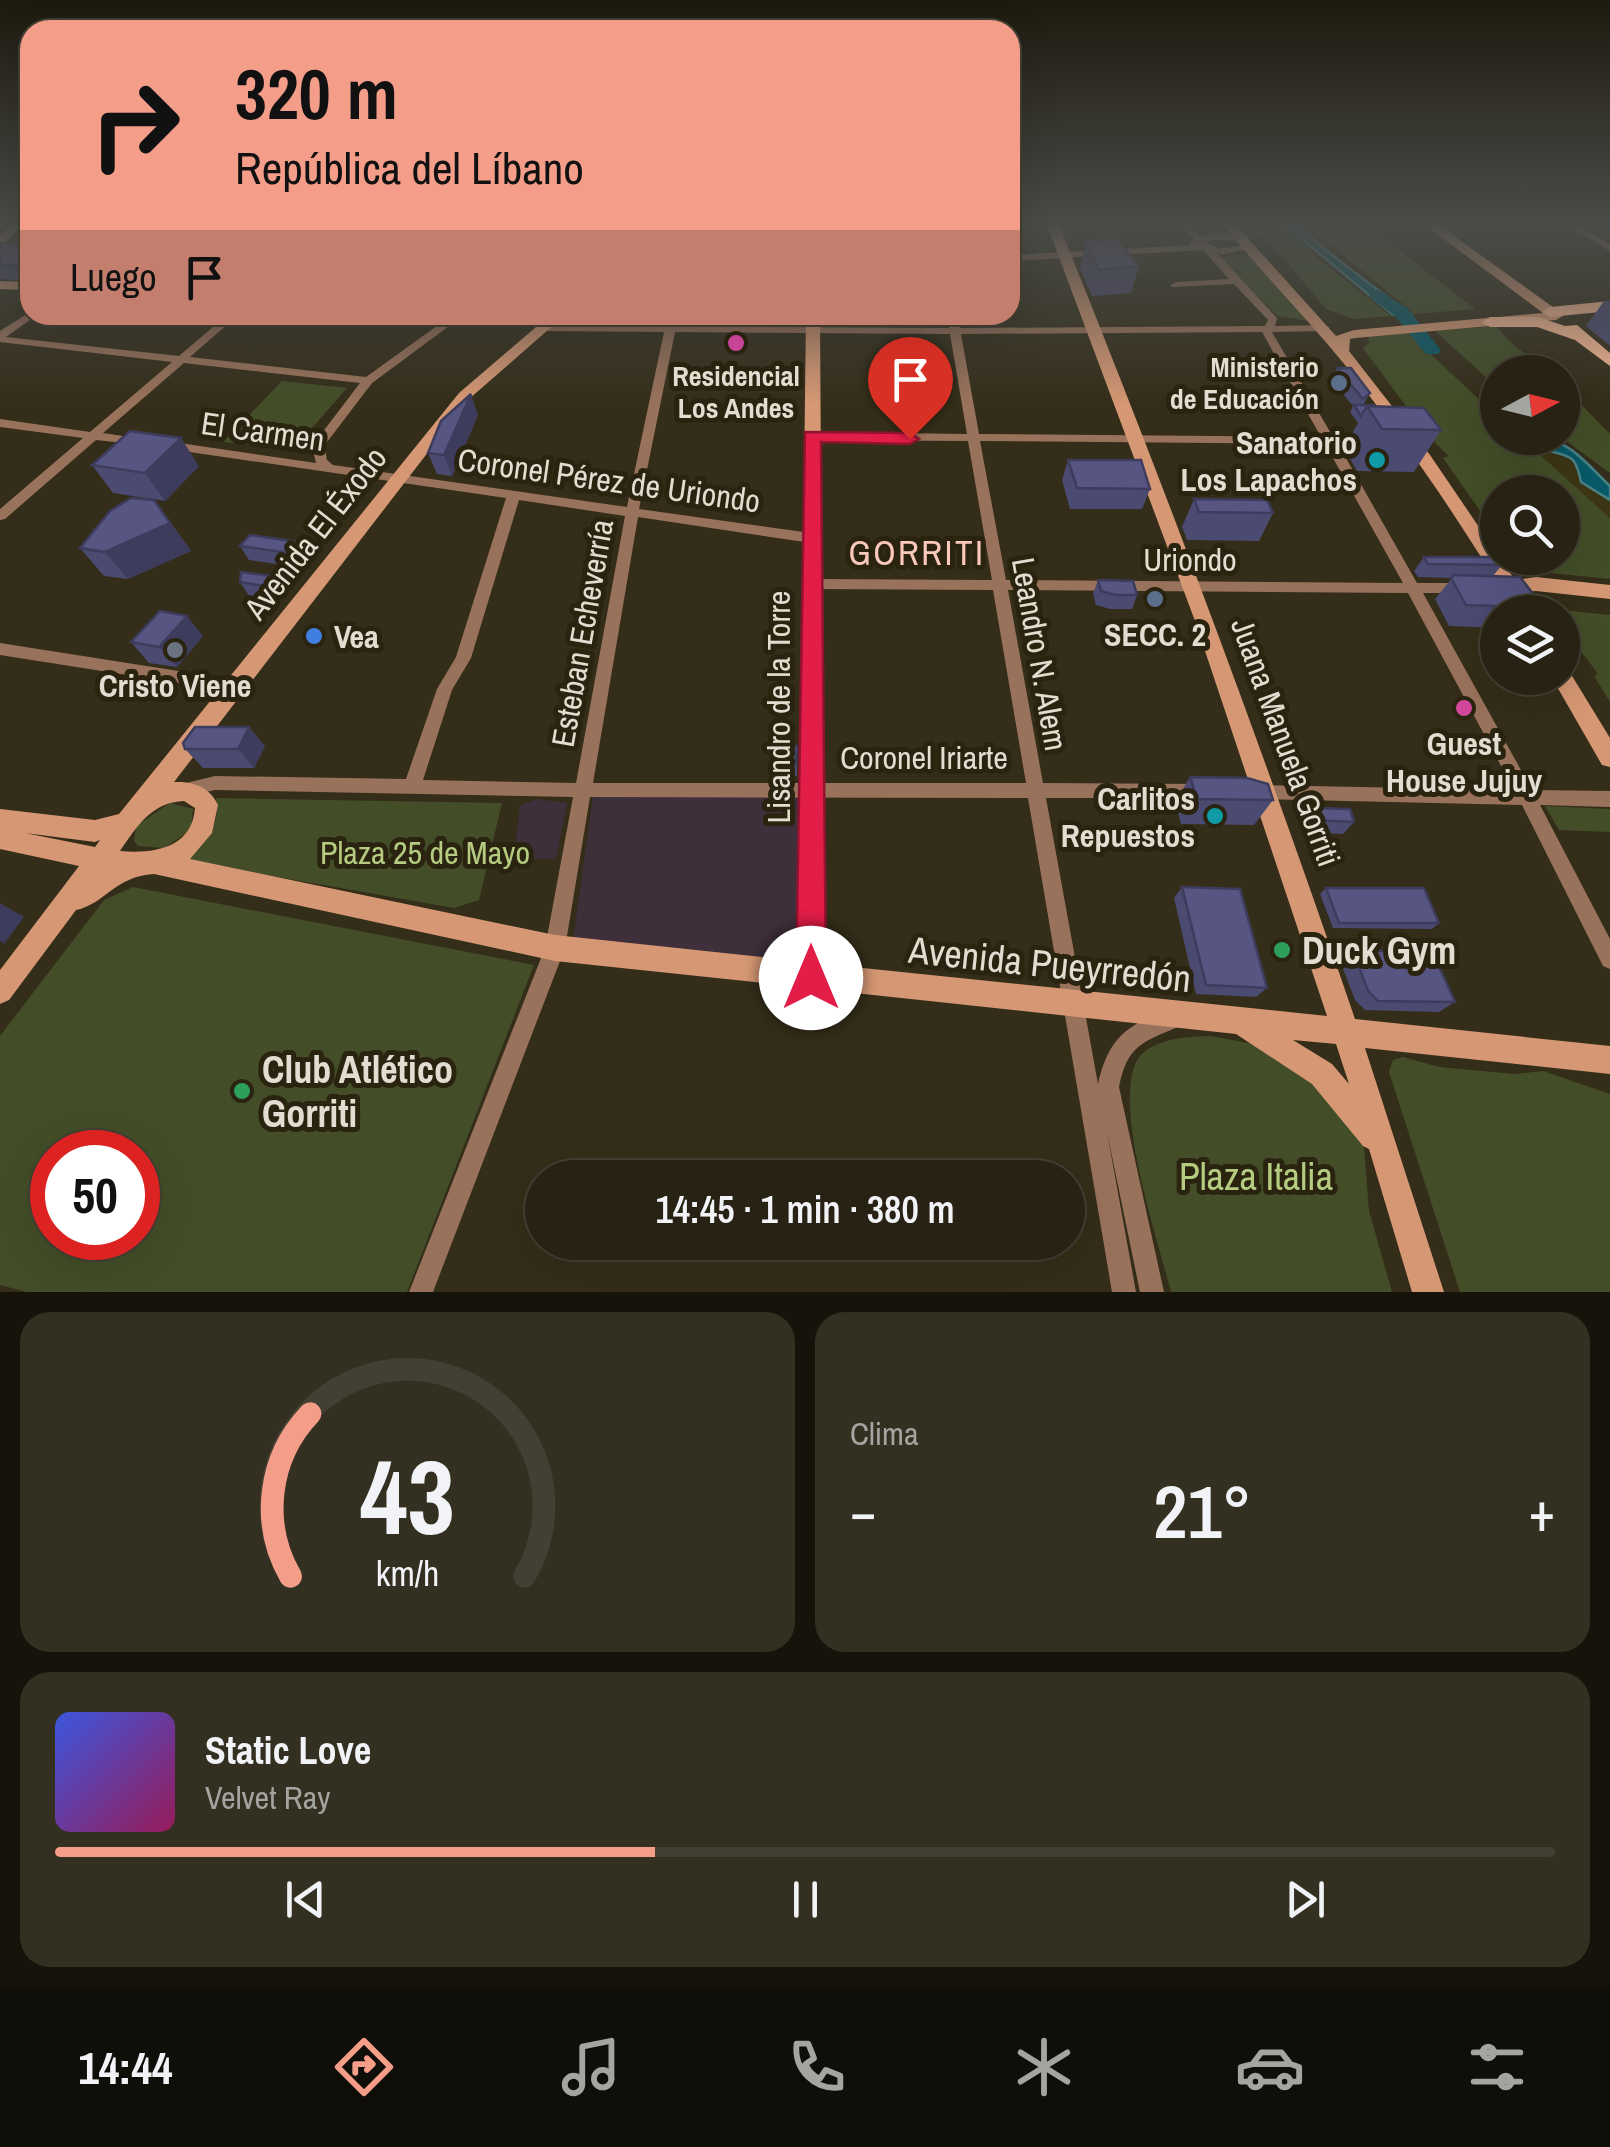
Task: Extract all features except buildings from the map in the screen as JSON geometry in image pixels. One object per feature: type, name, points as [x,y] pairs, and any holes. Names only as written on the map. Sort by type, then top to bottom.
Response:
[{"type":"main road","name":"Juana Manuela Gorriti","points":[[1076,285],[1190,587],[1246,792],[1348,1031],[1428,1292]]},
{"type":"main road","points":[[1286,285],[1343,349],[1510,595],[1538,590],[1610,592]]},
{"type":"main road","points":[[1514,285],[1610,361]]},
{"type":"main road","points":[[1486,319],[1521,305],[1514,285]]},
{"type":"main road","points":[[1325,328],[1360,330],[1610,308]]},
{"type":"main road","points":[[1486,319],[1538,322],[1580,336]]},
{"type":"main road","name":"Avenida El Éxodo","points":[[0,991],[464,396],[546,325]]},
{"type":"main road","name":"Lisandro de la Torre","points":[[811,978],[813,325]]},
{"type":"main road","points":[[1343,349],[1344,337],[1360,330]]},
{"type":"main road","points":[[1538,590],[1610,602]]},
{"type":"main road","points":[[1573,695],[1610,758]]},
{"type":"main road","points":[[0,819],[95,831],[129,821],[180,791]]},
{"type":"main road","name":"Avenida El Éxodo","points":[[57,917],[105,878],[141,862],[184,850],[204,828],[208,816],[202,797],[180,791]]},
{"type":"main road","points":[[129,821],[123,854],[141,862]]},
{"type":"main road","name":"Avenida Pueyrredón","points":[[0,838],[141,862],[554,948],[1610,1060]]},
{"type":"main road","points":[[1235,1021],[1285,1047],[1322,1074],[1366,1124],[1390,1167]]},
{"type":"street","points":[[1241,285],[1273,320],[1267,332]]},
{"type":"street","points":[[0,516],[221,325]]},
{"type":"street","points":[[276,461],[318,446],[368,381],[448,325]]},
{"type":"street","points":[[542,328],[670,330],[772,325]]},
{"type":"street","name":"Leandro N. Alem","points":[[954,325],[1070,1004],[1124,1292]]},
{"type":"street","points":[[972,325],[1094,332],[1325,328]]},
{"type":"street","name":"Esteban Echeverría","points":[[421,1292],[554,948],[632,512],[670,330]]},
{"type":"street","points":[[1267,332],[1416,588],[1530,798],[1610,959]]},
{"type":"street","points":[[0,337],[368,381]]},
{"type":"street","name":"El Carmen","points":[[0,424],[399,477]]},
{"type":"street","points":[[812,436],[975,441],[1379,442]]},
{"type":"street","points":[[318,446],[321,462],[329,468]]},
{"type":"street","name":"Coronel Pérez de Uriondo","points":[[399,477],[811,538]]},
{"type":"street","points":[[412,786],[444,689],[463,658],[514,494]]},
{"type":"street","name":"Uriondo","points":[[810,584],[1472,587]]},
{"type":"street","points":[[0,649],[236,686]]},
{"type":"street","name":"Coronel Iriarte","points":[[180,791],[215,783],[582,790],[1035,787],[1610,800]]},
{"type":"street","points":[[1152,1292],[1108,1087],[1114,1058],[1124,1042],[1147,1028],[1188,1016]]},
{"type":"shaded area","points":[[593,797],[802,797],[802,962],[573,940]]},
{"type":"shaded area","points":[[537,799],[567,803],[556,859],[514,859],[520,805]]},
{"type":"green space","points":[[1247,285],[1277,285],[1308,321],[1278,316]]},
{"type":"green space","points":[[1306,285],[1352,285],[1391,316],[1354,319],[1326,309]]},
{"type":"green space","points":[[1380,285],[1445,285],[1475,309],[1415,314]]},
{"type":"green space","points":[[1497,326],[1527,355],[1480,355],[1480,372],[1435,331]]},
{"type":"green space","points":[[1408,333],[1480,400],[1480,455],[1541,455],[1563,475],[1480,475],[1480,511],[1443,458],[1449,456],[1428,436],[1363,348],[1369,343],[1368,336]]},
{"type":"green space","points":[[282,381],[347,388],[293,450],[223,442]]},
{"type":"green space","points":[[1580,403],[1610,434],[1610,473],[1580,451]]},
{"type":"green space","points":[[1580,491],[1610,518],[1610,579],[1570,575],[1580,575]]},
{"type":"green space","points":[[1580,612],[1610,615],[1610,702],[1594,676],[1598,674],[1580,650]]},
{"type":"green space","name":"Plaza 25 de Mayo","points":[[216,798],[502,803],[479,900],[454,908],[181,860],[213,826]]},
{"type":"green space","points":[[170,803],[193,809],[191,830],[164,848],[138,846],[134,841],[136,826]]},
{"type":"green space","points":[[1545,806],[1610,809],[1610,832],[1559,830]]},
{"type":"green space","name":"Club Atlético Gorriti","points":[[133,887],[534,965],[407,1292],[27,1292],[0,1285],[0,1036],[104,900]]},
{"type":"green space","name":"Plaza Italia","points":[[1211,1036],[1259,1045],[1292,1060],[1357,1127],[1364,1147],[1369,1211],[1392,1292],[1171,1292],[1138,1167],[1130,1097],[1133,1070],[1144,1052],[1160,1043]]},
{"type":"green space","points":[[1403,1057],[1439,1067],[1514,1074],[1543,1071],[1610,1094],[1610,1292],[1460,1292],[1389,1072],[1393,1060]]},
{"type":"sand","points":[[1541,455],[1557,455],[1579,464],[1581,482],[1610,500],[1610,518],[1580,491],[1580,475],[1563,475]]},
{"type":"water","points":[[1357,285],[1372,285],[1411,314],[1393,315]]},
{"type":"water","points":[[1561,455],[1578,455],[1610,486],[1610,500],[1581,482],[1570,458]]},
{"type":"waterway","points":[[1377,294],[1401,312],[1432,350]]},
{"type":"place","name":"Residencial Los Andes","points":[[736,343]]},
{"type":"place","name":"Ministerio de Educación","points":[[1339,383]]},
{"type":"place","name":"Sanatorio Los Lapachos","points":[[1377,460]]},
{"type":"place","name":"SECC. 2","points":[[1155,599]]},
{"type":"place","name":"Vea","points":[[314,636]]},
{"type":"place","name":"Cristo Viene","points":[[175,650]]},
{"type":"place","name":"Guest House Jujuy","points":[[1464,708]]},
{"type":"place","name":"Carlitos Repuestos","points":[[1215,816]]},
{"type":"place","name":"Duck Gym","points":[[1282,950]]},
{"type":"place","name":"Club Atlético Gorriti","points":[[242,1091]]},
{"type":"district","name":"GORRITI","points":[[917,552]]},
{"type":"route","points":[[811,978],[812,436],[910,439]]}]
